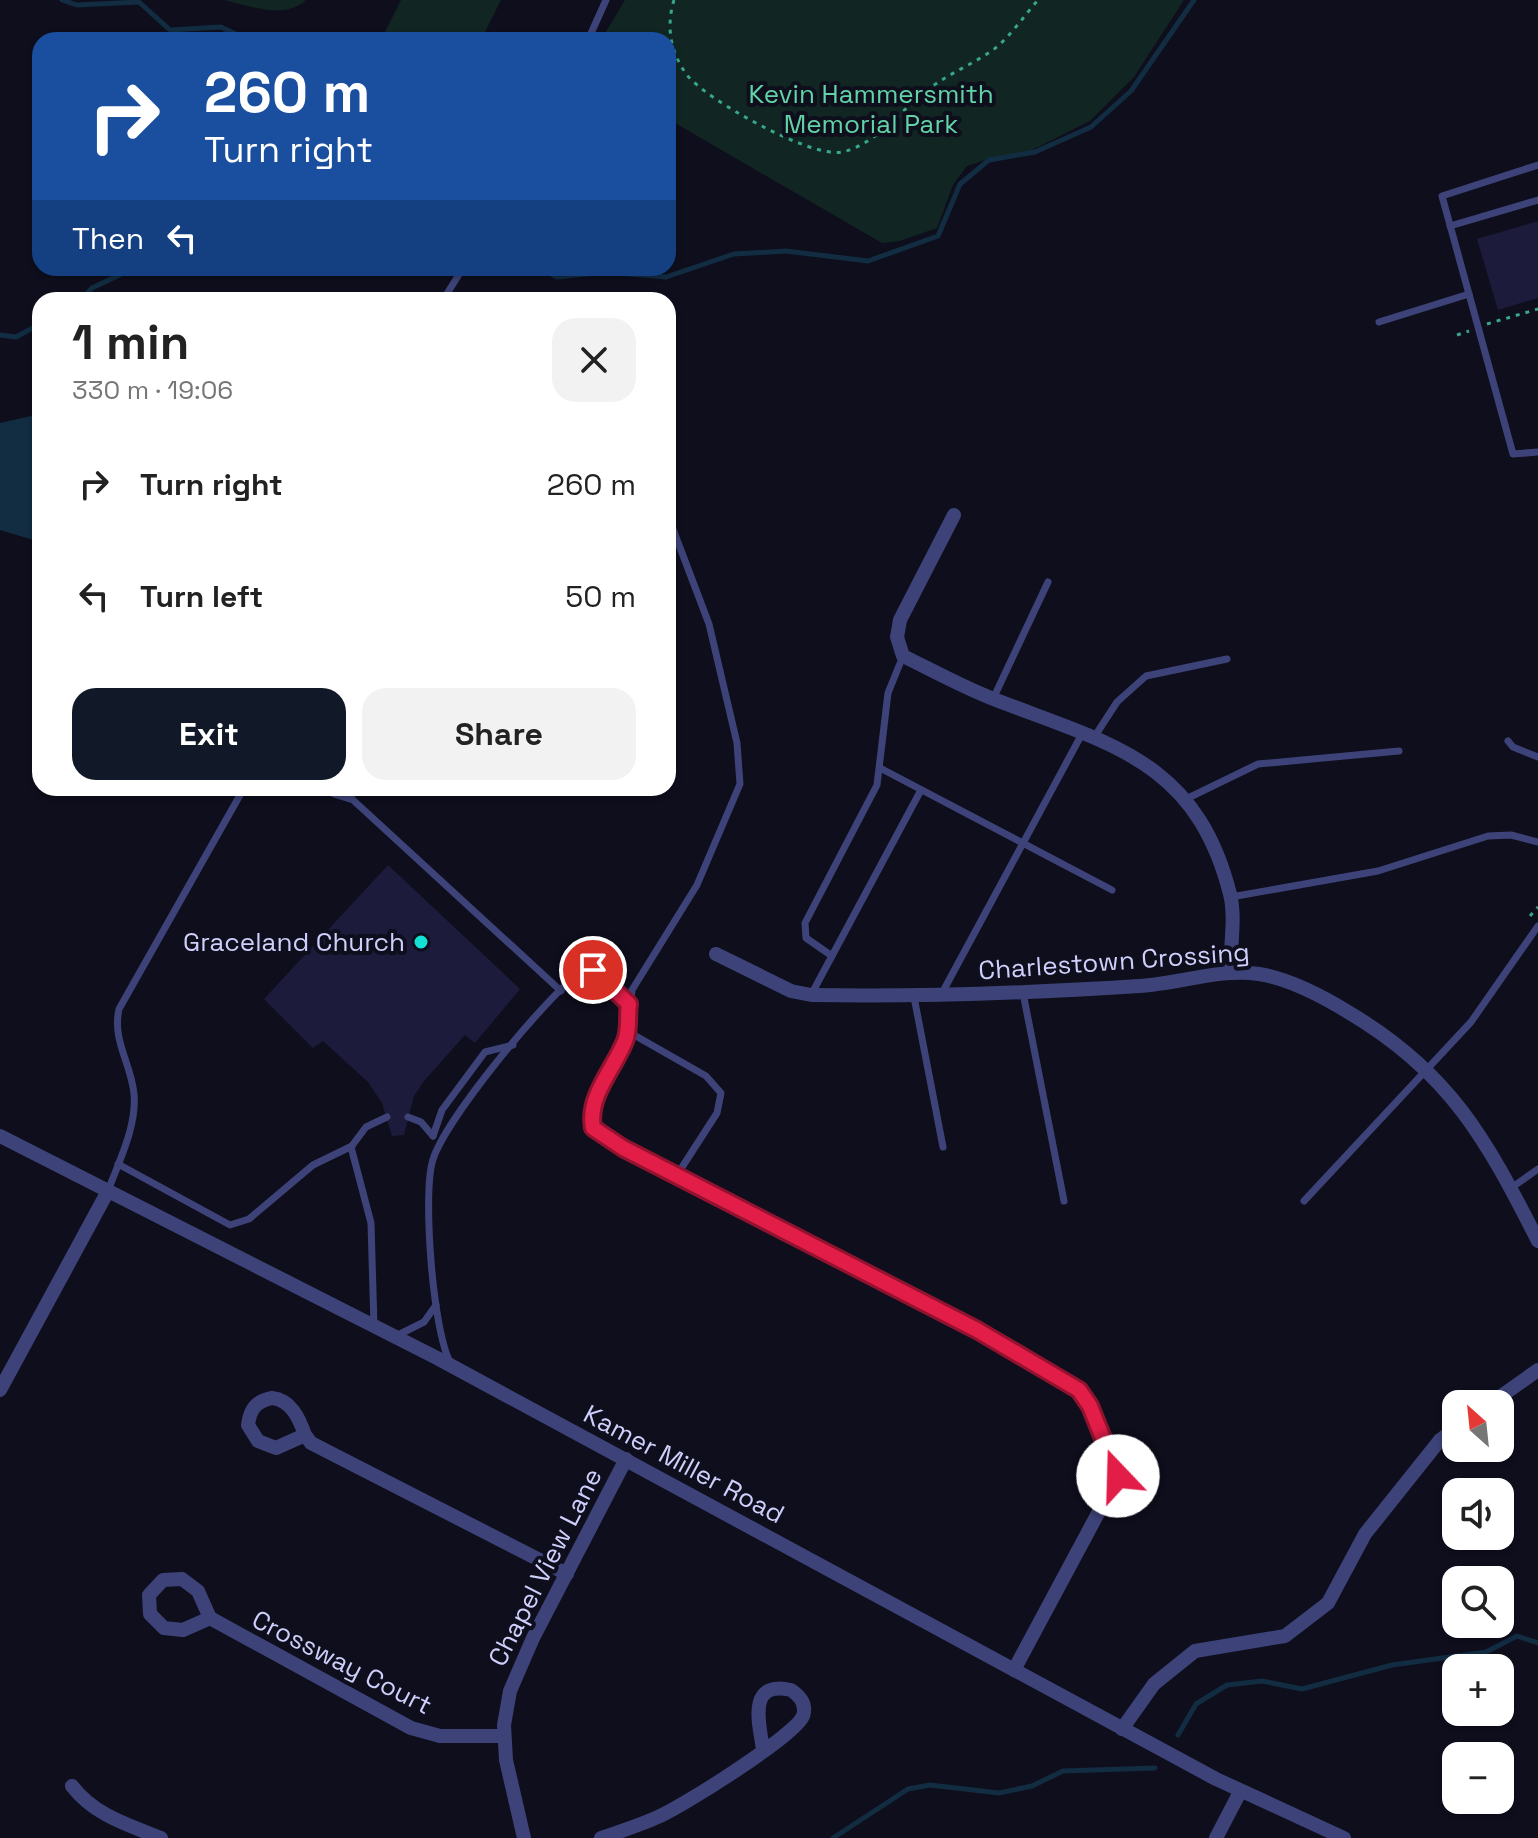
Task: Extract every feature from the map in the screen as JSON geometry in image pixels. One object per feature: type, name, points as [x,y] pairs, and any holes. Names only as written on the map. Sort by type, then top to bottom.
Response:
[{"type":"street","points":[[954,515],[900,620],[897,637],[903,656],[993,699],[1089,734],[1159,773],[1186,799],[1197,812],[1231,897],[1230,973]]},
{"type":"street","name":"Charlestown Crossing","points":[[716,954],[791,991],[811,995],[940,997],[1023,993],[1145,986],[1230,973],[1257,974],[1305,989],[1373,1027],[1429,1070],[1471,1121],[1538,1241]]},
{"type":"street","points":[[628,1027],[600,1086],[591,1117],[593,1128],[605,1138],[977,1330],[1079,1390],[1090,1406],[1118,1476],[1014,1670]]},
{"type":"street","name":"Kamer Miller Road","points":[[0,1136],[453,1367],[1240,1792],[1344,1838]]},
{"type":"street","points":[[0,1390],[108,1191]]},
{"type":"street","points":[[1510,1390],[1538,1370]]},
{"type":"street","points":[[305,1435],[311,1443],[567,1574]]},
{"type":"street","points":[[1122,1729],[1136,1705],[1154,1684],[1195,1651],[1285,1636],[1328,1603],[1365,1534],[1442,1438]]},
{"type":"street","name":"Chapel View Lane","points":[[524,1838],[508,1771],[504,1736],[506,1708],[515,1673],[626,1459]]},
{"type":"street","name":"Crossway Court","points":[[210,1618],[183,1630],[164,1628],[150,1614],[149,1595],[163,1580],[182,1579],[198,1591],[210,1618],[411,1728],[440,1736],[504,1736]]},
{"type":"street","points":[[601,1838],[674,1809],[763,1749]]},
{"type":"street","points":[[72,1786],[80,1797],[116,1821],[161,1838]]},
{"type":"street","points":[[1216,1838],[1240,1792]]},
{"type":"lane","points":[[592,32],[606,0]]},
{"type":"lane","points":[[1538,165],[1442,196],[1513,454],[1538,452]]},
{"type":"lane","points":[[1450,226],[1538,200]]},
{"type":"lane","points":[[1379,322],[1469,294]]},
{"type":"lane","points":[[676,537],[709,624],[737,743],[740,784],[697,885],[651,956],[632,990],[629,1004],[628,1027],[706,1076],[721,1093],[717,1113],[677,1175]]},
{"type":"lane","points":[[993,699],[1048,582]]},
{"type":"lane","points":[[832,956],[806,938],[805,923],[877,785],[888,693],[903,656]]},
{"type":"lane","points":[[940,997],[1022,842],[1089,734],[1117,702],[1146,676],[1227,659]]},
{"type":"lane","points":[[1508,741],[1513,747],[1538,757]]},
{"type":"lane","points":[[1186,799],[1258,764],[1399,751]]},
{"type":"lane","points":[[880,768],[1112,890]]},
{"type":"lane","points":[[811,995],[921,790]]},
{"type":"lane","points":[[108,1191],[134,1109],[131,1077],[116,1033],[119,1009],[239,796]]},
{"type":"lane","points":[[342,796],[366,811],[561,991]]},
{"type":"lane","points":[[1231,897],[1378,871],[1488,836],[1511,835],[1538,842]]},
{"type":"lane","points":[[1304,1201],[1429,1070],[1490,1000],[1538,926]]},
{"type":"lane","points":[[453,1367],[438,1329],[429,1195],[432,1163],[439,1145],[513,1045],[576,975],[593,970],[629,1004]]},
{"type":"lane","points":[[1023,993],[1064,1201]]},
{"type":"lane","points":[[914,997],[943,1147]]},
{"type":"lane","points":[[433,1136],[442,1110],[485,1052],[513,1045]]},
{"type":"lane","points":[[118,1164],[222,1223],[238,1224],[313,1165],[352,1146],[366,1127],[387,1117]]},
{"type":"lane","points":[[408,1117],[421,1122],[439,1145]]},
{"type":"lane","points":[[352,1146],[371,1223],[374,1326]]},
{"type":"lane","points":[[1511,1188],[1538,1169]]},
{"type":"lane","points":[[394,1337],[424,1322],[436,1305]]},
{"type":"path","points":[[670,32],[674,0]]},
{"type":"path","points":[[676,52],[680,63],[695,83],[791,141],[818,151],[840,153],[861,145],[929,88],[994,49],[1038,0]]},
{"type":"path","points":[[1457,335],[1538,309]]},
{"type":"path","points":[[1524,923],[1538,907]]},
{"type":"green space","points":[[224,0],[306,0],[297,6],[277,10]]},
{"type":"green space","points":[[401,0],[501,0],[485,32],[385,32]]},
{"type":"green space","name":"Kevin Hammersmith Memorial Park","points":[[625,0],[1184,0],[1134,77],[1090,121],[1022,155],[988,159],[967,166],[953,185],[937,228],[900,241],[882,243],[676,124],[676,32],[606,32]]},
{"type":"water","points":[[32,416],[32,540],[0,530],[0,423]]},
{"type":"building","points":[[1538,221],[1538,298],[1498,310],[1477,239]]},
{"type":"building","points":[[388,865],[520,989],[475,1043],[465,1035],[424,1081],[414,1096],[404,1135],[392,1136],[382,1103],[368,1082],[323,1041],[313,1048],[264,999]]},
{"type":"waterway","points":[[62,0],[77,5],[139,2],[170,30],[221,27],[231,32]]},
{"type":"waterway","points":[[676,274],[734,254],[786,251],[868,261],[938,236],[960,184],[989,160],[1035,152],[1091,127],[1131,91],[1194,0]]},
{"type":"waterway","points":[[88,292],[117,276]]},
{"type":"waterway","points":[[555,276],[567,276]]},
{"type":"waterway","points":[[654,276],[669,276]]},
{"type":"waterway","points":[[0,335],[16,337],[32,328]]},
{"type":"waterway","points":[[1178,1735],[1196,1704],[1227,1685],[1262,1681],[1302,1689],[1392,1665],[1486,1652],[1517,1636],[1538,1643]]},
{"type":"waterway","points":[[833,1838],[908,1789],[930,1785],[999,1793],[1032,1786],[1063,1771],[1155,1768]]},
{"type":"place","name":"Graceland Church","points":[[421,942]]},
{"type":"route","points":[[593,970],[629,1004],[626,1038],[600,1086],[591,1117],[593,1128],[623,1148],[977,1330],[1079,1390],[1090,1406],[1118,1476]]}]
